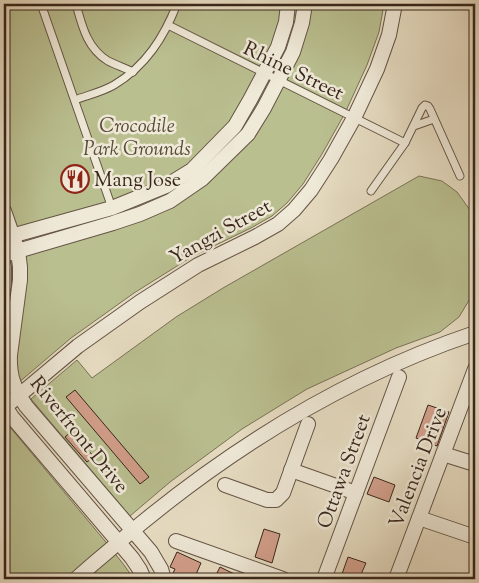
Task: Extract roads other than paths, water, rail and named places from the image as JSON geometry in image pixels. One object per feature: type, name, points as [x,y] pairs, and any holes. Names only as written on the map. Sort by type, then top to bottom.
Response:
[{"type":"street","points":[[8,237],[112,208],[166,186],[192,170],[235,126],[278,47],[286,22],[288,4]]},
{"type":"street","points":[[4,255],[113,223],[170,201],[202,179],[248,134],[264,108],[293,52],[302,23],[305,4]]},
{"type":"street","name":"Yangzi Street","points":[[4,407],[78,346],[140,302],[198,265],[255,238],[278,224],[294,210],[311,190],[354,118],[377,69],[389,35],[395,4]]},
{"type":"street","name":"Riverfront Drive","points":[[4,211],[8,237],[18,251],[20,267],[9,364],[14,385],[26,406],[151,552],[161,569],[164,579]]},
{"type":"street","points":[[4,266],[4,286]]},
{"type":"street","points":[[76,579],[170,500],[255,440],[315,403],[403,360],[475,333]]},
{"type":"street","name":"Valencia Drive","points":[[396,579],[443,454],[472,390],[475,369]]},
{"type":"street","name":"Ottawa Street","points":[[324,579],[399,377]]},
{"type":"street","name":"Riverfront Drive","points":[[4,407],[118,542],[140,570],[144,579]]},
{"type":"street","points":[[225,486],[267,500],[276,500],[283,493],[308,424]]},
{"type":"street","points":[[443,454],[475,464]]},
{"type":"street","points":[[291,470],[356,494]]},
{"type":"street","points":[[419,518],[475,537]]},
{"type":"street","points":[[176,540],[253,574],[283,579]]},
{"type":"lane","points":[[41,4],[112,208]]},
{"type":"lane","points":[[76,4],[84,32],[90,44],[108,61],[133,72]]},
{"type":"lane","points":[[75,100],[113,85],[133,72],[146,59],[168,25],[177,4]]},
{"type":"lane","name":"Rhine Street","points":[[168,25],[405,143]]},
{"type":"lane","points":[[371,190],[405,143],[425,105],[430,109],[460,176]]},
{"type":"lane","points":[[414,126],[434,119]]},
{"type":"place","name":"Mang Jose","points":[[75,179]]},
{"type":"park label","name":"Crocodile Park Grounds","points":[[137,136]]}]
